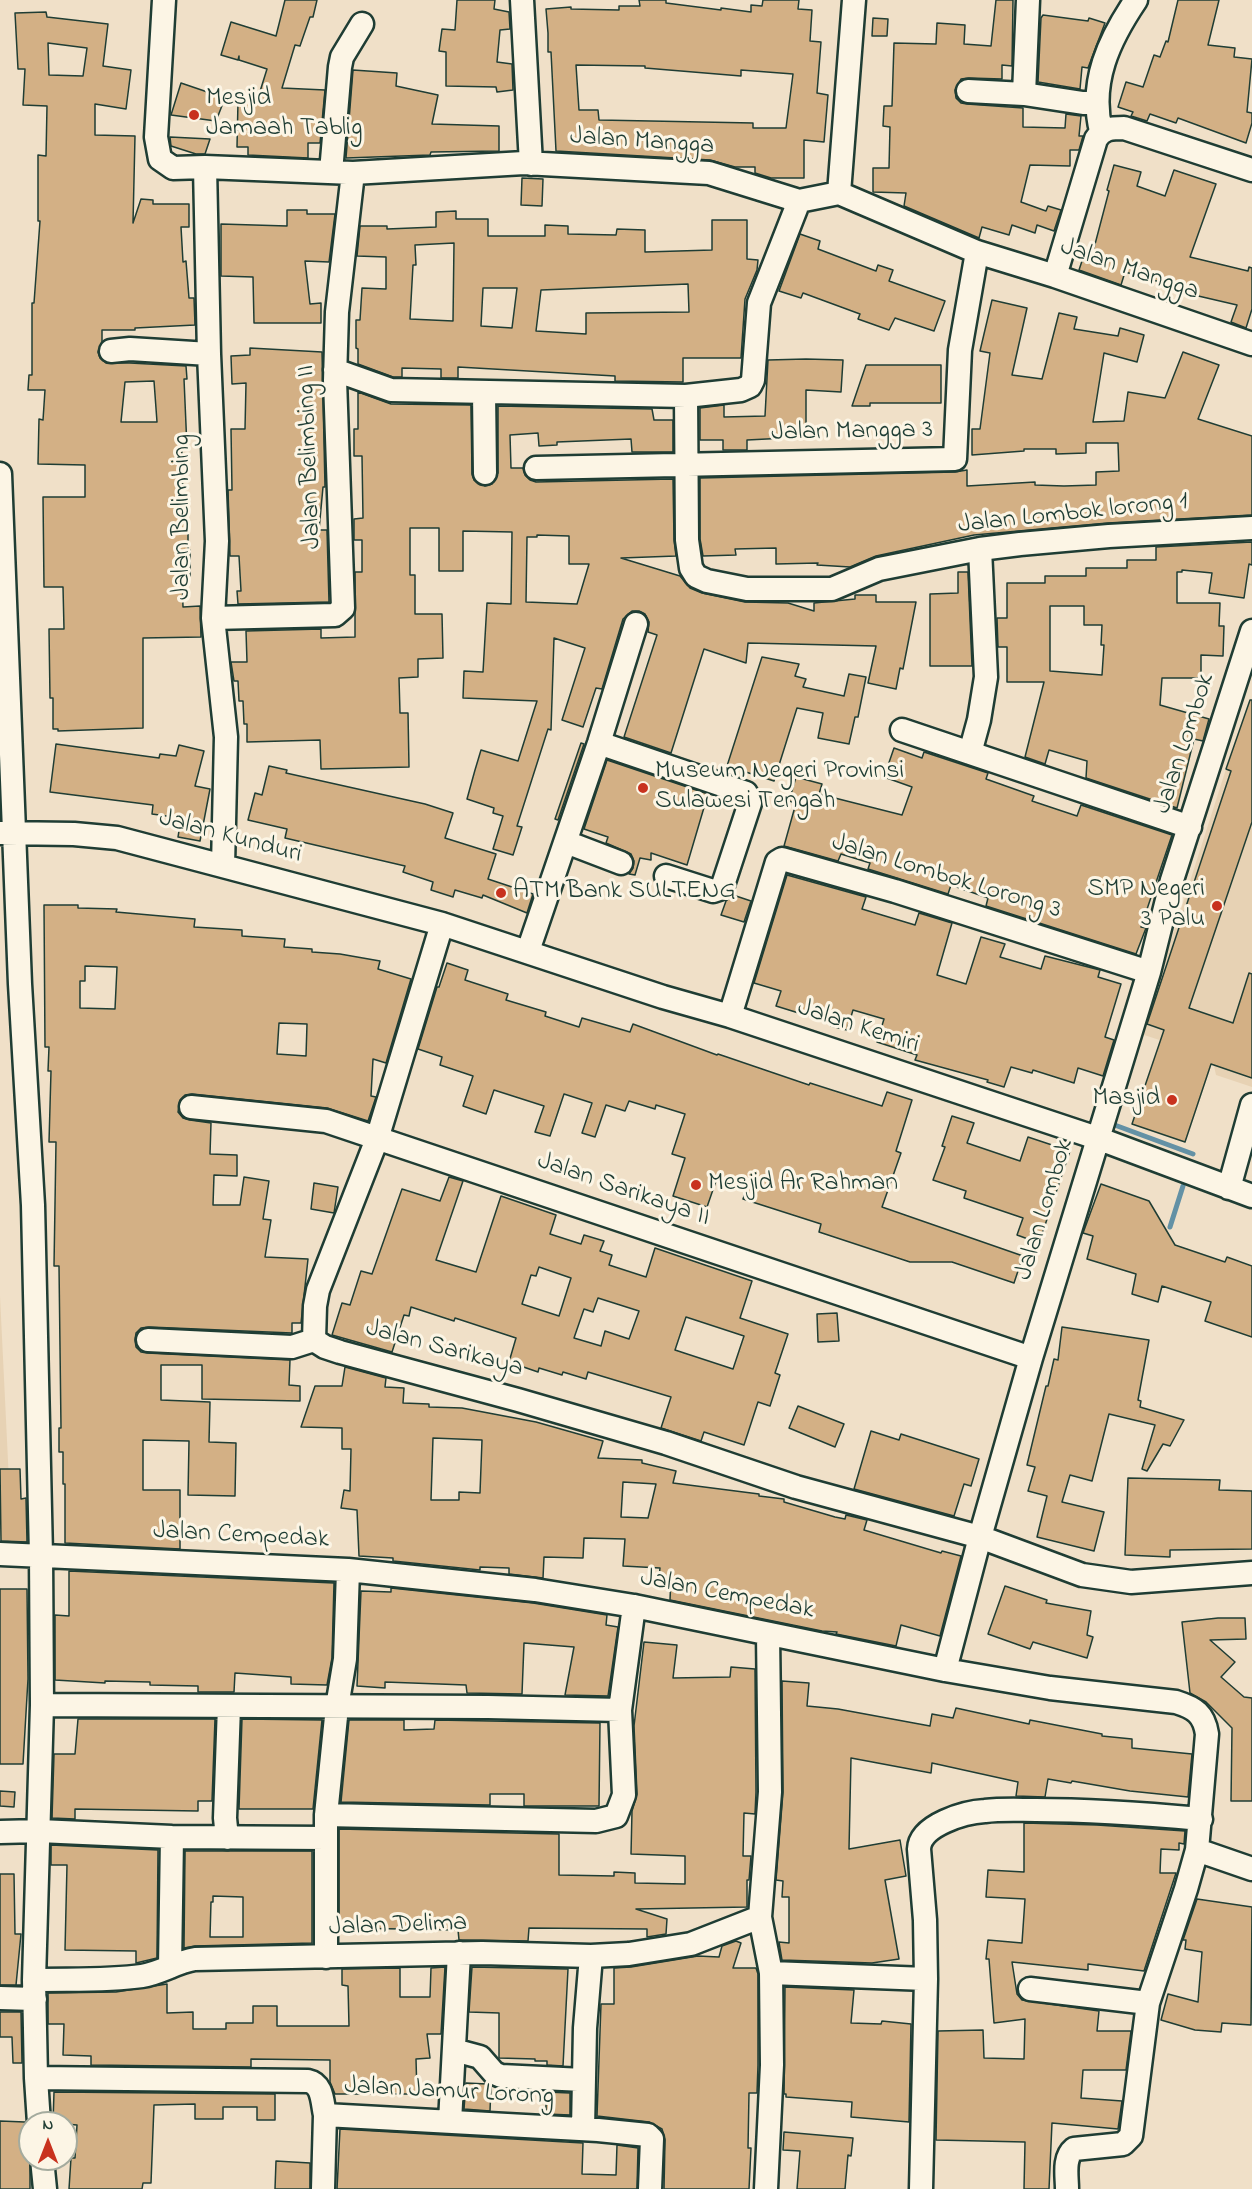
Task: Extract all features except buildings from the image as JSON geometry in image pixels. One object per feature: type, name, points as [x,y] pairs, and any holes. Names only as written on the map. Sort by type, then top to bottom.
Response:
[{"type":"street","name":"Jalan Mangga","points":[[164,0],[156,137],[159,159],[173,168],[205,167],[342,173],[531,164],[710,173],[799,201],[839,193],[977,252],[1055,276],[1252,344]]},
{"type":"street","points":[[522,0],[531,164]]},
{"type":"street","points":[[839,193],[854,0]]},
{"type":"street","points":[[1024,94],[1028,0]]},
{"type":"street","points":[[1101,131],[1096,103],[1098,79],[1104,58],[1136,0]]},
{"type":"street","name":"Jalan Belimbing II","points":[[213,618],[335,615],[343,608],[335,369],[342,173],[340,67],[342,57],[362,24]]},
{"type":"street","points":[[968,91],[1024,94],[1096,103]]},
{"type":"street","points":[[1055,276],[1096,139],[1101,131],[1108,128],[1124,128],[1252,170]]},
{"type":"street","name":"Jalan Belimbing","points":[[205,167],[209,354],[217,541],[213,618],[226,737],[223,866]]},
{"type":"street","points":[[335,369],[391,390],[686,396],[741,390],[750,386],[753,380],[759,303],[799,201]]},
{"type":"street","name":"Jalan Mangga 3","points":[[536,468],[955,459],[960,350],[977,252]]},
{"type":"street","points":[[111,351],[130,349],[209,354]]},
{"type":"street","points":[[484,393],[485,473]]},
{"type":"street","points":[[686,396],[686,465]]},
{"type":"street","name":"Jalan Lombok lorong 1","points":[[686,465],[687,540],[691,568],[696,576],[715,584],[756,589],[832,589],[879,569],[1020,543],[1252,528]]},
{"type":"street","points":[[0,474],[10,984],[33,1205],[42,1705],[35,1989],[38,2111]]},
{"type":"street","points":[[970,753],[979,720],[986,677],[980,549]]},
{"type":"street","points":[[528,951],[599,743],[636,624]]},
{"type":"street","name":"Jalan Lombok","points":[[945,1670],[1031,1358],[1149,972],[1172,880],[1252,631]]},
{"type":"street","points":[[902,730],[1190,827]]},
{"type":"street","points":[[599,743],[746,793],[749,797],[750,803],[722,888],[713,891],[666,876]]},
{"type":"street","name":"Jalan Kunduri","points":[[7,833],[74,834],[117,838],[442,924]]},
{"type":"street","points":[[566,842],[621,863]]},
{"type":"street","name":"Jalan Lombok Lorong 3","points":[[730,1016],[777,862],[782,859],[885,888],[1149,972]]},
{"type":"street","points":[[148,1340],[292,1347],[314,1340],[318,1290],[377,1139],[442,924]]},
{"type":"street","name":"Jalan Kemiri","points":[[442,924],[663,997],[730,1016],[1097,1138],[1252,1196]]},
{"type":"street","points":[[1229,1188],[1252,1105]]},
{"type":"street","name":"Jalan Sarikaya II","points":[[191,1107],[326,1121],[1031,1358]]},
{"type":"street","name":"Jalan Sarikaya","points":[[314,1340],[340,1352],[666,1443],[796,1487],[980,1537],[1082,1575],[1131,1582],[1252,1573]]},
{"type":"street","name":"Jalan Cempedak","points":[[0,1554],[348,1570],[535,1590],[634,1606],[945,1670],[1050,1688],[1176,1702],[1199,1712],[1205,1721],[1207,1734],[1197,1850],[1148,2003],[1131,2136],[1123,2144],[1074,2149],[1070,2152],[1067,2161],[1067,2189]]},
{"type":"street","points":[[326,1957],[326,1815],[337,1707],[345,1659],[348,1570]]},
{"type":"street","points":[[326,1815],[596,1821],[616,1816],[624,1795],[620,1710],[634,1606]]},
{"type":"street","points":[[766,2189],[772,2065],[771,1973],[760,1917],[770,1792],[768,1634]]},
{"type":"street","points":[[42,1705],[488,1707],[620,1710]]},
{"type":"street","points":[[227,1838],[225,1818],[229,1706]]},
{"type":"street","points":[[921,2189],[926,1979],[925,1920],[919,1849],[921,1838],[931,1828],[963,1815],[986,1810],[1099,1810],[1201,1819]]},
{"type":"street","points":[[0,1832],[39,1831],[172,1837],[326,1839]]},
{"type":"street","points":[[170,1967],[172,1837]]},
{"type":"street","points":[[1197,1850],[1252,1869]]},
{"type":"street","name":"Jalan Delima","points":[[0,1998],[35,1989],[158,1973],[184,1961],[195,1959],[459,1953],[591,1956],[629,1954],[691,1944],[760,1917]]},
{"type":"street","points":[[450,2122],[459,1953]]},
{"type":"street","points":[[583,2130],[583,2080],[591,1956]]},
{"type":"street","points":[[771,1973],[926,1979]]},
{"type":"street","points":[[1030,1989],[1148,2003]]},
{"type":"street","points":[[454,2050],[480,2057],[494,2073],[501,2076],[583,2080]]},
{"type":"street","name":"Jalan Jamur Lorong","points":[[36,2078],[308,2081],[319,2087],[325,2115],[650,2136],[652,2139],[650,2189]]},
{"type":"street","points":[[323,2189],[325,2115]]},
{"type":"street","points":[[43,2171],[45,2189]]},
{"type":"shaded area","name":"SMP Negeri 3 Palu","points":[[1226,769],[1252,777],[1252,1087],[1216,1075],[1212,1057],[1141,1034]]},
{"type":"shaded area","points":[[0,1296],[10,1502],[0,1510]]},
{"type":"waterway","points":[[1114,1119],[1112,1124],[1193,1154]]},
{"type":"waterway","points":[[1170,1227],[1183,1186]]},
{"type":"place","name":"Mesjid Jamaah Tablig","points":[[194,115]]},
{"type":"place","name":"Museum Negeri Provinsi Sulawesi Tengah","points":[[643,788]]},
{"type":"place","name":"ATM Bank SULTENG","points":[[501,893]]},
{"type":"place","name":"SMP Negeri 3 Palu","points":[[1217,906]]},
{"type":"place","name":"Masjid","points":[[1172,1100]]},
{"type":"place","name":"Mesjid Ar Rahman","points":[[696,1185]]}]
